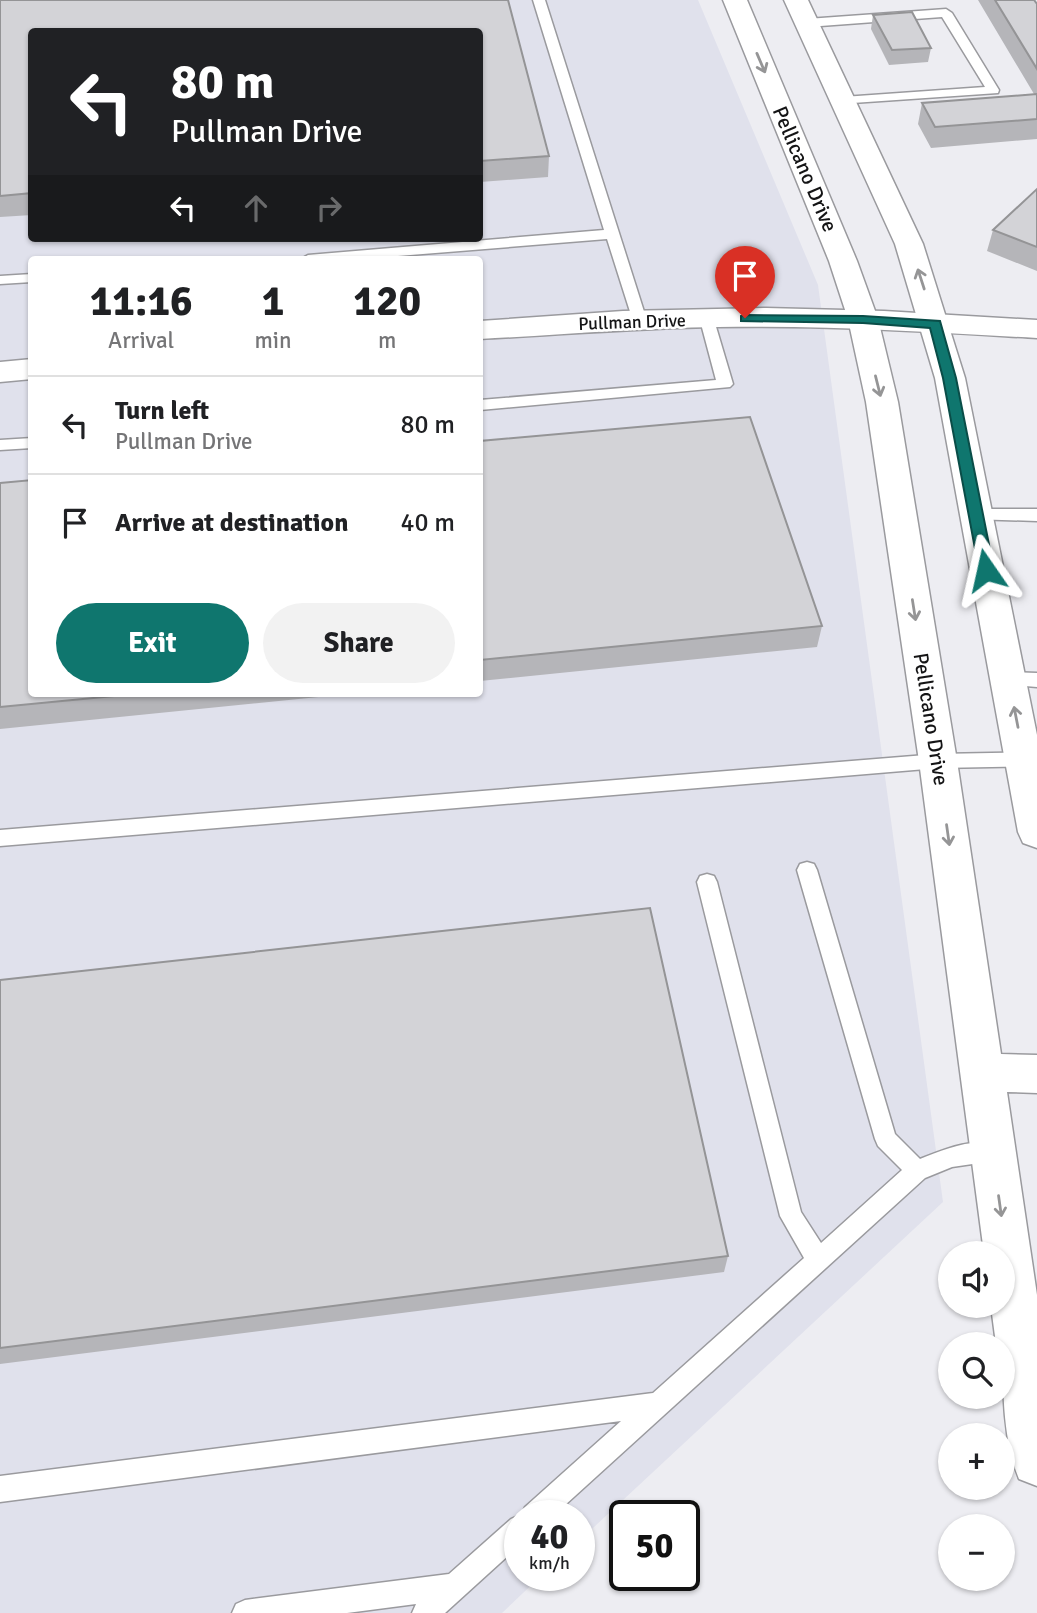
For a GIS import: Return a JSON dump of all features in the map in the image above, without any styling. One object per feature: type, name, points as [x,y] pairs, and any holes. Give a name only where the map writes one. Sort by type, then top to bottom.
[{"type":"main road","name":"Pellicano Drive","points":[[735,0],[843,261],[863,319],[882,402],[938,761],[1037,1461]]},
{"type":"main road","points":[[801,12],[909,244],[935,324],[950,378],[976,515],[1023,680],[1037,832]]},
{"type":"main road","name":"Pullman Drive","points":[[483,330],[640,321],[863,319],[1037,329]]},
{"type":"main road","points":[[0,372],[28,369]]},
{"type":"main road","points":[[980,1072],[1037,1074]]},
{"type":"lane","points":[[539,0],[640,321]]},
{"type":"lane","points":[[801,12],[946,13],[993,90],[843,102]]},
{"type":"lane","points":[[344,256],[612,234]]},
{"type":"lane","points":[[0,281],[28,278]]},
{"type":"lane","points":[[483,405],[725,384],[707,320]]},
{"type":"lane","points":[[0,445],[28,443]]},
{"type":"lane","points":[[976,515],[1037,515]]},
{"type":"lane","points":[[0,838],[938,761],[1030,759]]},
{"type":"lane","points":[[807,870],[886,1139],[917,1171]]},
{"type":"lane","points":[[706,882],[791,1216],[820,1261]]},
{"type":"lane","points":[[552,1500],[917,1171],[951,1157],[992,1153]]},
{"type":"lane","points":[[0,1489],[659,1404]]},
{"type":"lane","points":[[425,1613],[504,1542]]},
{"type":"lane","points":[[245,1613],[456,1586]]},
{"type":"shaded area","points":[[0,0],[698,0],[818,285],[943,1202],[623,1500],[609,1500],[609,1513],[595,1526],[595,1500],[504,1500],[504,1591],[525,1591],[502,1613],[0,1613]]},
{"type":"building","points":[[0,0],[508,0],[549,156],[483,161],[483,28],[28,28],[28,193],[0,196]]},
{"type":"building","points":[[995,0],[1034,0],[1037,4],[1037,69]]},
{"type":"building","points":[[912,12],[931,48],[892,50],[873,15]]},
{"type":"building","points":[[1037,94],[1037,119],[935,127],[922,103]]},
{"type":"building","points":[[1037,189],[1037,247],[993,230]]},
{"type":"building","points":[[750,417],[822,626],[483,660],[483,441]]},
{"type":"building","points":[[28,480],[28,697],[104,697],[0,707],[0,483]]},
{"type":"building","points":[[650,908],[728,1256],[0,1348],[0,980]]},
{"type":"route","points":[[745,318],[863,319],[935,324],[950,378],[986,570]]}]
